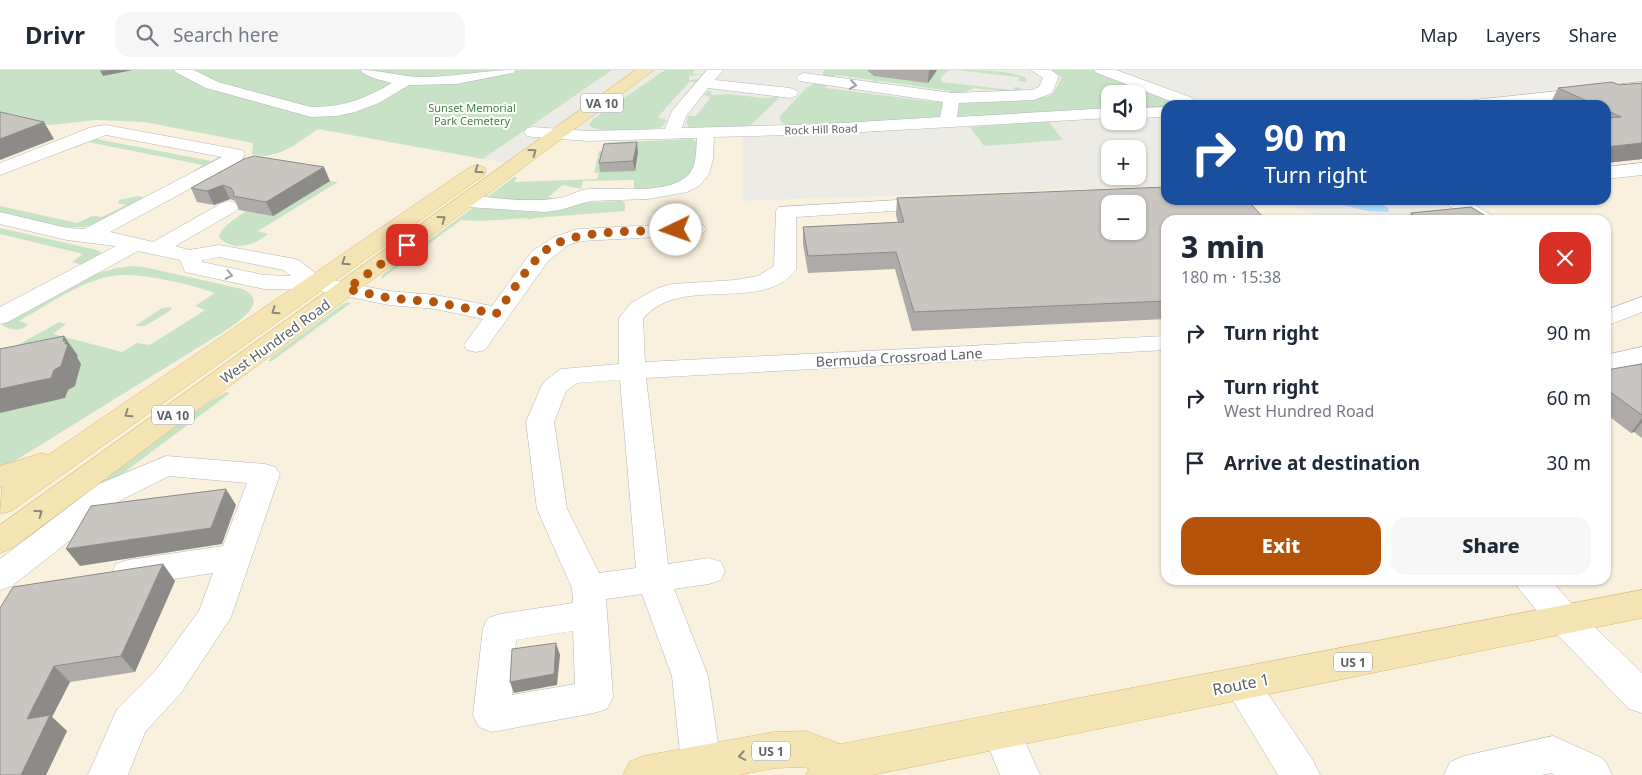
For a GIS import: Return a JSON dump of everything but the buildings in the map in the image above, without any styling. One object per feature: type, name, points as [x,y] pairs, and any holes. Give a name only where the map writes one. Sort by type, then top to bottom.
[{"type":"main road","name":"VA 10","points":[[570,106],[621,70]]},
{"type":"main road","name":"West Hundred Road","points":[[0,542],[646,70]]},
{"type":"main road","name":"West Hundred Road","points":[[0,503],[555,116]]},
{"type":"main road","points":[[0,477],[70,454]]},
{"type":"main road","name":"Route 1","points":[[643,775],[774,750],[806,749],[835,771],[1001,731],[1642,604]]},
{"type":"street","points":[[182,70],[212,85],[302,110],[322,113],[355,108],[407,80]]},
{"type":"street","points":[[368,70],[391,78],[450,81],[508,70]]},
{"type":"street","points":[[1102,70],[1184,100]]},
{"type":"street","points":[[758,131],[809,74],[952,98],[1034,94],[1046,90],[1051,76],[1036,72]]},
{"type":"street","points":[[672,133],[678,115],[704,83],[722,73],[742,84],[756,83],[772,76],[761,90]]},
{"type":"street","points":[[704,83],[790,93]]},
{"type":"street","points":[[1521,100],[1642,87]]},
{"type":"street","points":[[948,122],[952,98]]},
{"type":"street","points":[[1146,113],[1161,112]]},
{"type":"street","name":"Rock Hill Road","points":[[533,132],[588,136],[758,131],[1101,114]]},
{"type":"street","points":[[0,169],[90,133],[106,130],[236,154],[235,157],[196,180],[87,236]]},
{"type":"street","points":[[467,201],[554,204],[577,201],[586,195],[677,189],[694,182],[700,175],[704,163],[706,132]]},
{"type":"street","points":[[1611,172],[1642,169]]},
{"type":"street","points":[[701,763],[690,676],[653,578],[632,371],[631,318],[651,299],[680,289],[735,287],[765,282],[785,269],[786,211],[953,203]]},
{"type":"street","points":[[1461,205],[1478,215]]},
{"type":"street","points":[[0,317],[229,207]]},
{"type":"street","points":[[0,218],[67,234],[87,236],[189,256],[193,267],[264,282],[315,283],[389,298],[435,302],[496,314]]},
{"type":"street","points":[[476,345],[496,314],[540,256],[561,240],[578,235],[696,229]]},
{"type":"street","points":[[1611,296],[1639,306]]},
{"type":"street","points":[[1611,317],[1639,306]]},
{"type":"street","name":"Bermuda Crossroad Lane","points":[[653,578],[590,601],[552,509],[540,422],[554,387],[570,375],[1161,343]]},
{"type":"street","points":[[1611,361],[1642,355]]},
{"type":"street","points":[[0,577],[110,492],[166,466],[265,474],[214,617],[168,682],[130,721],[108,775]]},
{"type":"street","points":[[102,585],[232,566]]},
{"type":"street","points":[[0,569],[0,577]]},
{"type":"street","points":[[653,578],[709,572]]},
{"type":"street","points":[[1534,585],[1564,620],[1642,697]]},
{"type":"street","points":[[0,593],[38,587]]},
{"type":"street","points":[[1241,684],[1300,775]]},
{"type":"street","points":[[1001,731],[1020,775]]},
{"type":"street","points":[[1464,775],[1553,754],[1586,770],[1592,775]]},
{"type":"shaded area","points":[[1642,80],[1642,775],[0,775],[0,94],[318,129],[517,165],[557,135],[743,132],[743,201],[1161,186],[1161,205],[1286,205],[1318,215],[1161,215],[1161,585],[1611,585],[1611,215],[1435,215],[1450,213],[1436,205],[1611,205],[1611,100],[1463,100]]},
{"type":"green space","name":"Sunset Memorial Park Cemetery","points":[[0,70],[612,70],[483,159],[318,129],[303,140],[278,153],[261,156],[252,154],[253,143],[144,122],[96,120],[50,125],[0,120]]},
{"type":"green space","points":[[665,70],[694,70],[693,74],[704,74],[689,76],[689,80],[700,79],[699,82],[689,82],[658,117],[667,120],[662,127],[635,131],[612,131],[594,128],[589,125],[593,119]]},
{"type":"green space","points":[[824,70],[950,70],[941,77],[941,82],[1012,90],[1015,87],[1023,88],[1016,92],[974,88],[962,94],[947,93],[951,91],[879,81],[869,84],[874,80],[836,75],[833,78],[822,76]]},
{"type":"green space","points":[[956,70],[1009,73],[1025,77],[1027,82],[1018,81],[1019,77]]},
{"type":"green space","points":[[1049,70],[1095,70],[1134,85],[1101,85],[1101,111],[956,116],[956,104],[963,100],[1046,97],[1053,94],[1062,77]]},
{"type":"green space","points":[[816,83],[827,85],[825,88],[940,102],[938,98],[944,101],[941,116],[938,118],[793,126],[782,123],[779,118],[781,115],[807,87]]},
{"type":"green space","points":[[710,90],[712,95],[780,97],[751,125],[745,128],[690,128],[686,123],[688,116],[696,116],[711,97],[703,95]]},
{"type":"green space","points":[[1146,90],[1172,100],[1161,100],[1161,109],[1146,110]]},
{"type":"green space","points":[[1048,121],[1063,140],[984,146],[970,127]]},
{"type":"green space","points":[[104,135],[97,139],[211,161],[221,156],[227,157],[196,172],[193,171],[203,165],[88,142],[75,148],[68,147]]},
{"type":"green space","points":[[692,139],[699,143],[697,171],[675,187],[637,190],[634,188],[634,180],[583,181],[581,189],[563,185],[548,197],[566,201],[506,201],[487,197],[514,177],[517,178],[514,182],[597,179],[599,173],[594,173],[599,151],[612,151],[613,145],[603,145],[604,143]]},
{"type":"green space","points":[[330,181],[338,182],[258,231],[268,234],[256,242],[237,246],[224,242],[219,237],[222,231],[236,218],[268,198],[289,189]]},
{"type":"green space","points":[[138,196],[144,198],[103,221],[88,226],[56,226],[0,212],[0,206],[77,223],[92,216],[102,217],[126,205],[118,203],[119,200]]},
{"type":"green space","points":[[622,201],[625,203],[625,211],[527,220],[528,218],[480,221],[461,220],[381,278],[383,274],[475,206]]},
{"type":"green space","points":[[0,228],[101,252],[99,257],[82,265],[72,262],[83,254],[0,234]]},
{"type":"green space","points":[[132,266],[242,289],[250,294],[253,304],[246,315],[228,329],[0,470],[0,355],[59,322],[66,324],[53,334],[122,352],[137,343],[150,345],[205,310],[195,306],[215,293],[178,282],[149,277],[135,275],[112,276],[88,283],[52,301],[19,321],[28,324],[22,329],[11,329],[1,324],[91,275]]},
{"type":"green space","points":[[348,302],[351,303],[272,361],[268,361],[272,356]]},
{"type":"green space","points":[[162,308],[172,308],[171,310],[145,326],[135,326]]},
{"type":"green space","points":[[226,392],[230,393],[33,541],[27,540],[30,534],[212,400]]},
{"type":"water","points":[[1343,205],[1384,205],[1389,209],[1388,212],[1367,211]]},
{"type":"route","points":[[407,245],[347,289],[389,298],[435,302],[496,314],[540,256],[561,240],[578,235],[676,230]]}]
